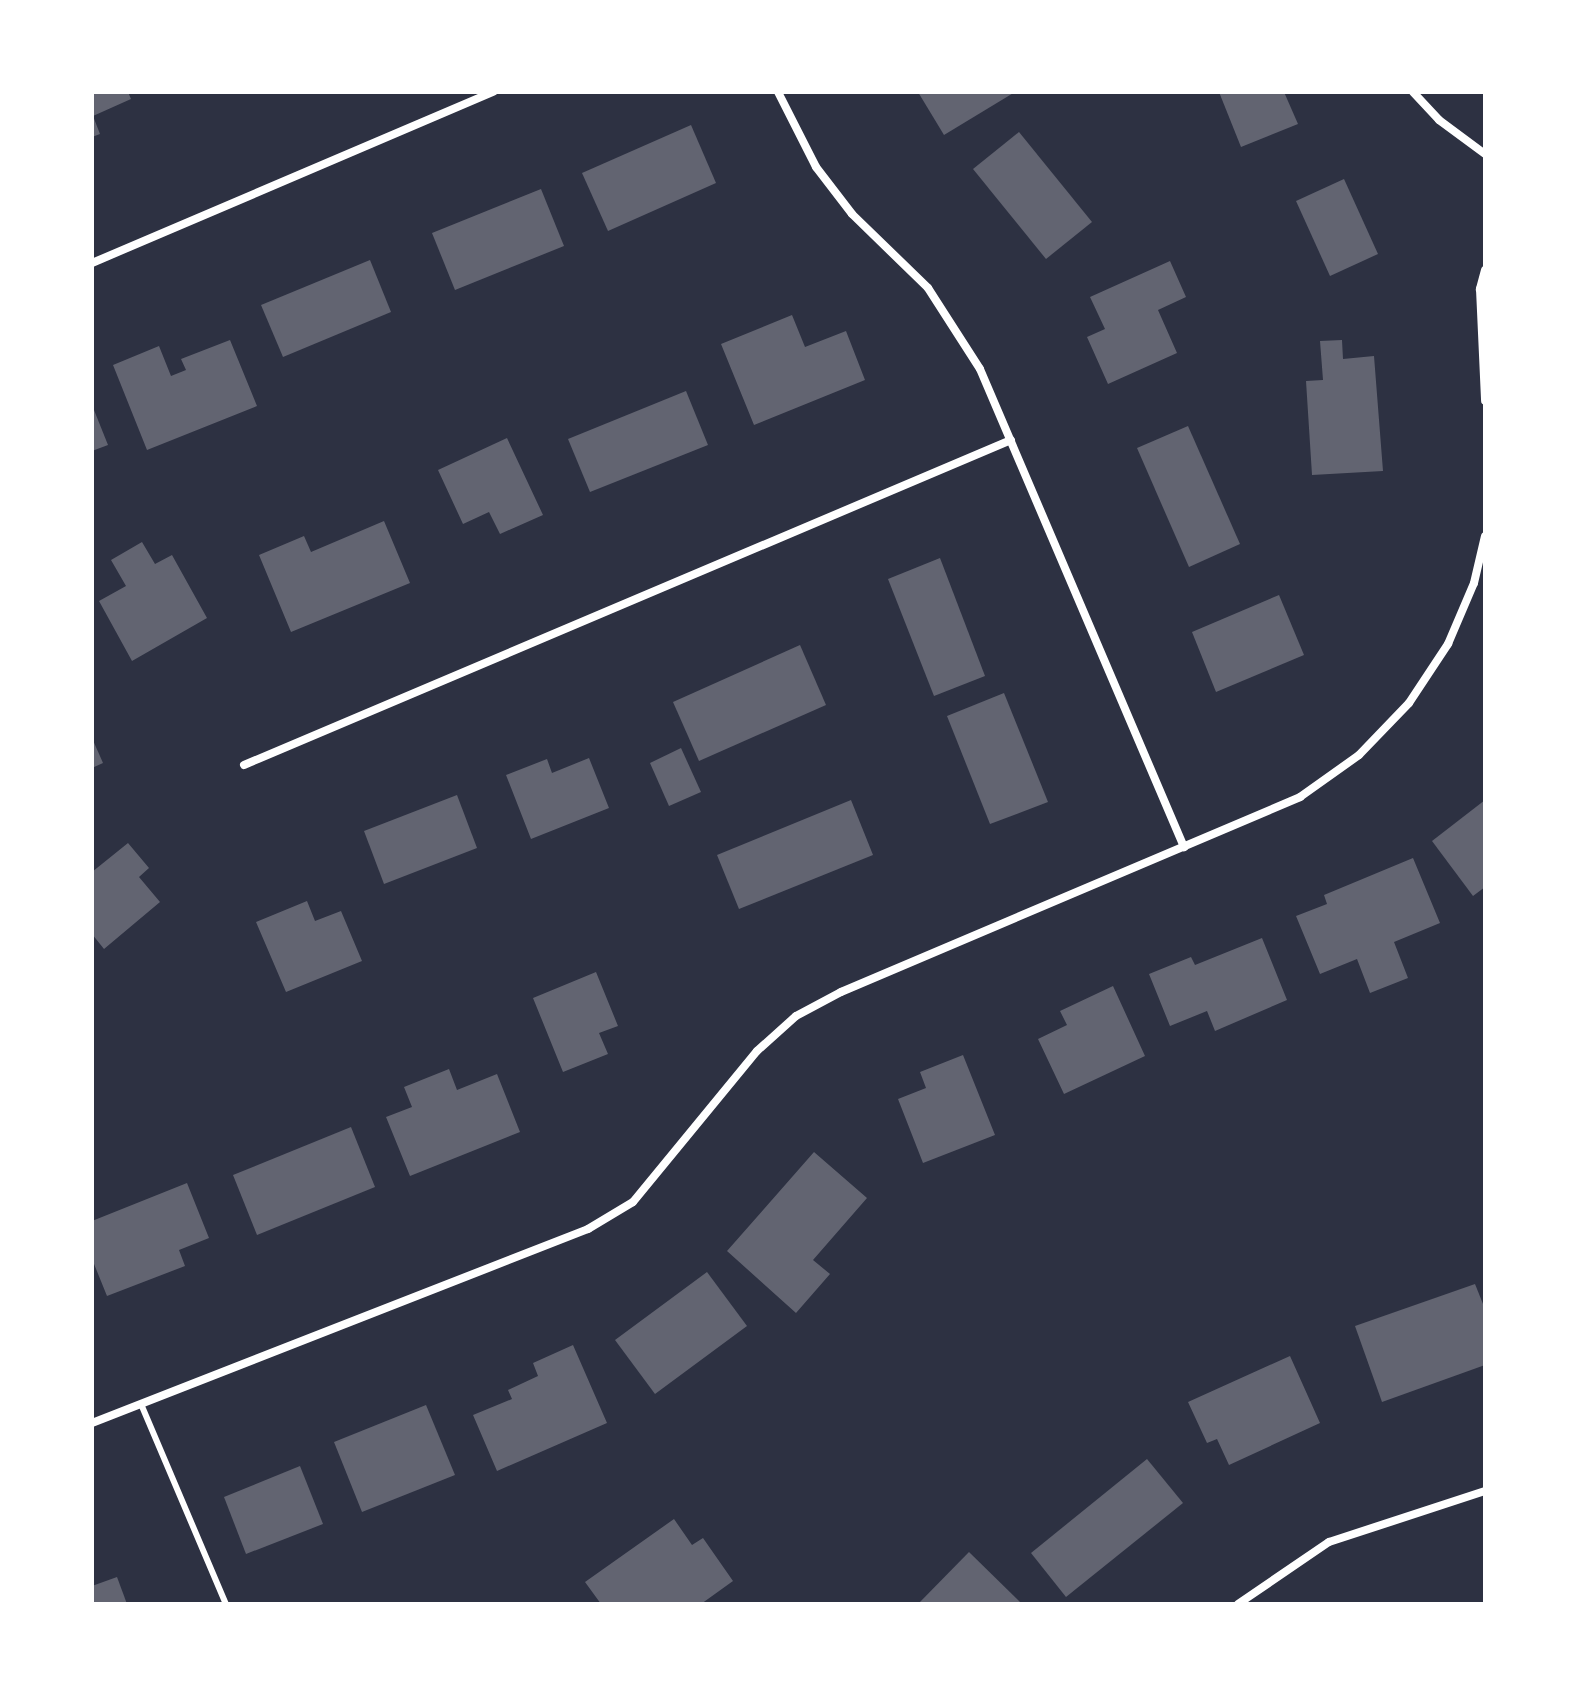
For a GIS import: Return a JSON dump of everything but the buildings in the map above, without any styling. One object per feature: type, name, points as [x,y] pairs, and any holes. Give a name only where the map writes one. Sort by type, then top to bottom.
[{"type":"street","points":[[92,263],[493,92]]},
{"type":"street","points":[[778,92],[816,167],[852,214],[928,288],[957,327],[1011,440],[1184,847]]},
{"type":"street","points":[[1413,92],[1439,120],[1485,154]]},
{"type":"street","points":[[1485,270],[1480,305],[1485,401]]},
{"type":"street","points":[[244,765],[1011,440]]},
{"type":"street","points":[[92,1423],[588,1229],[633,1202],[757,1051],[796,1016],[841,992],[1300,797],[1359,755],[1409,703],[1448,644],[1474,583],[1485,536]]},
{"type":"street","points":[[1474,583],[1485,587]]},
{"type":"street","points":[[1238,1604],[1329,1542],[1485,1491]]},
{"type":"lane","points":[[141,1404],[226,1604]]}]
